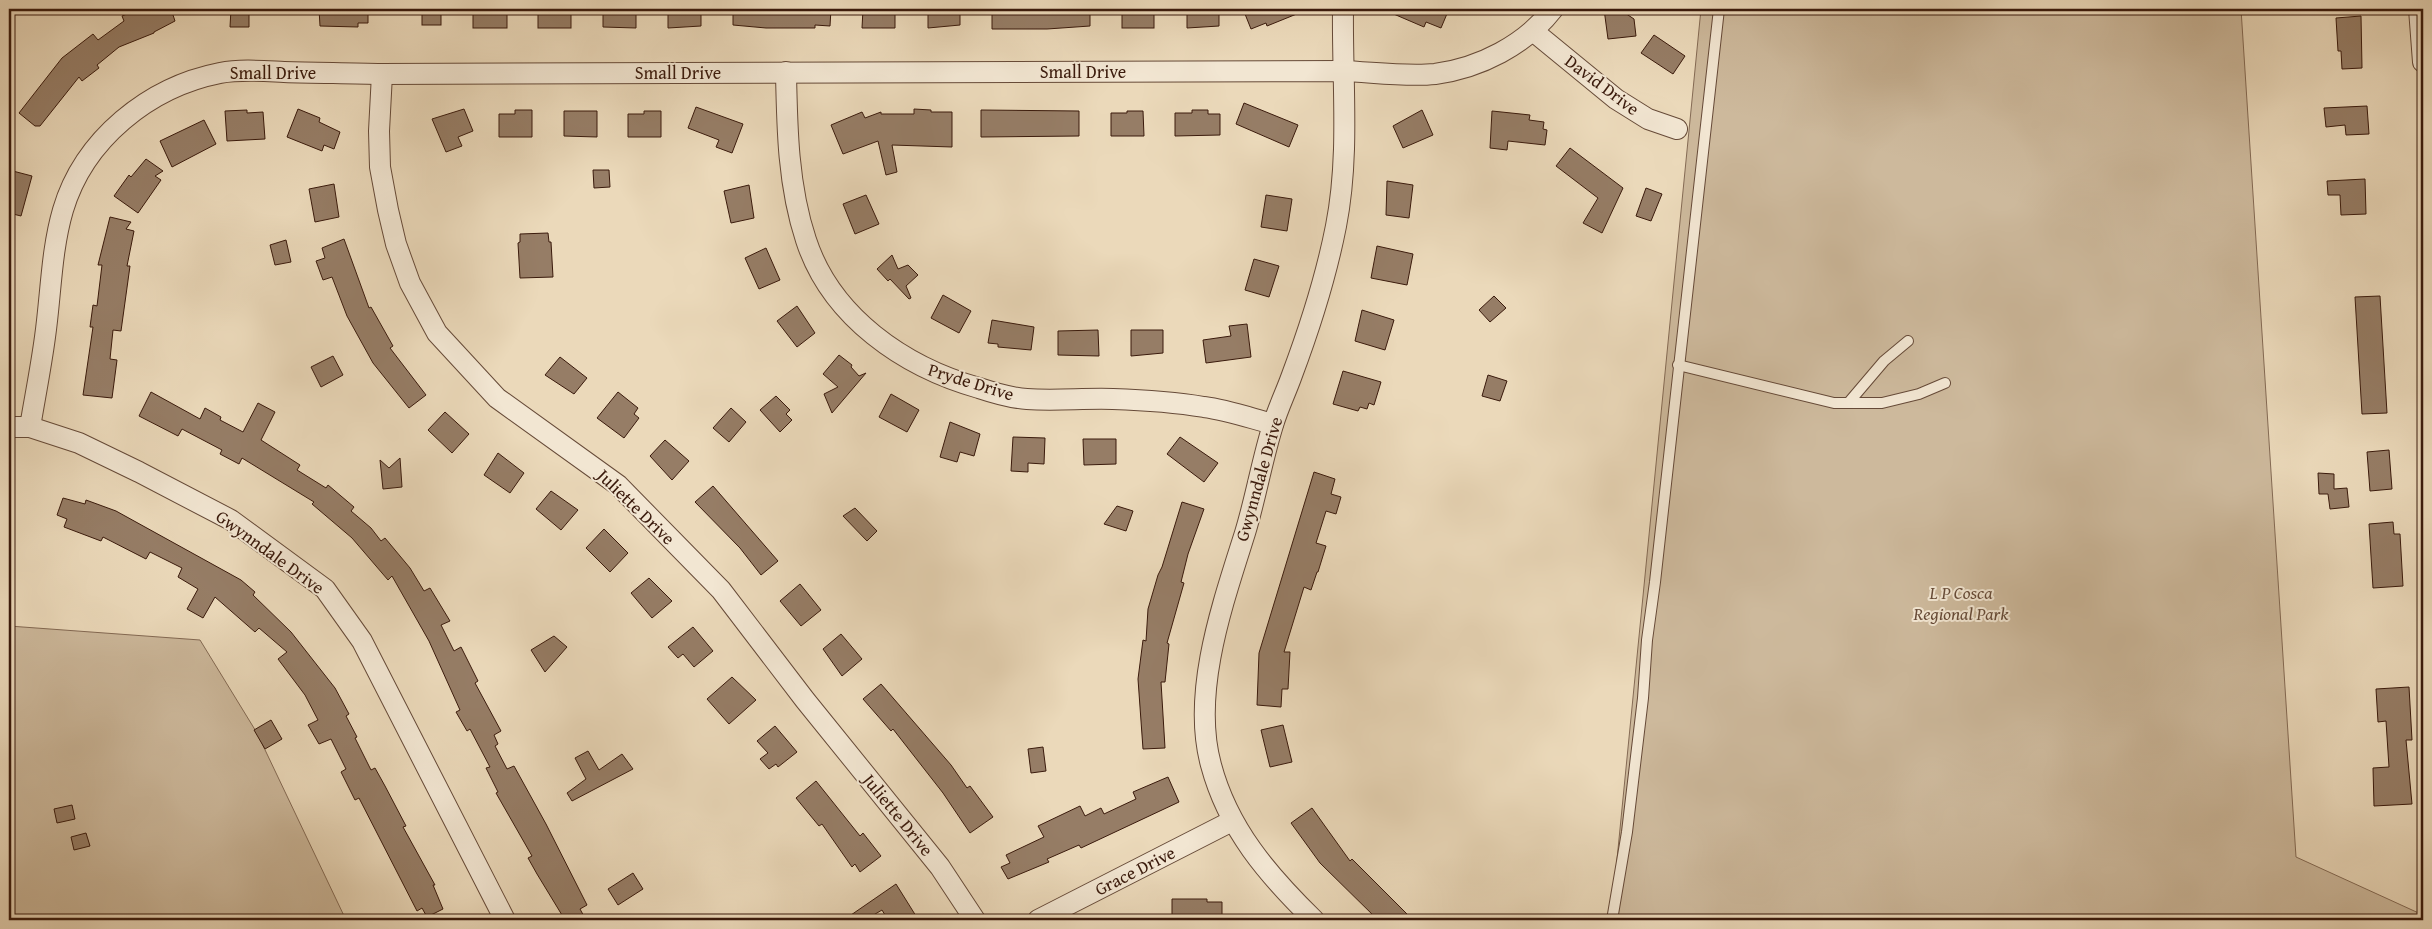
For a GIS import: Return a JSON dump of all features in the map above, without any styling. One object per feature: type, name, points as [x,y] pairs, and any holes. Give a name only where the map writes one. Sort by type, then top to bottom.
[{"type":"street","name":"Gwynndale Drive","points":[[1314,920],[1260,863],[1232,821],[1211,766],[1207,745],[1207,684],[1226,594],[1251,512],[1273,424],[1311,322],[1336,226],[1345,143],[1342,9]]},
{"type":"street","name":"Small Drive","points":[[30,426],[45,337],[57,236],[73,184],[83,166],[114,129],[141,105],[189,81],[221,73],[253,71],[382,74],[1342,71],[1434,74],[1462,68],[1504,51],[1533,31],[1553,9]]},
{"type":"street","points":[[2419,9],[2423,62]]},
{"type":"street","name":"David Drive","points":[[1533,31],[1616,99],[1648,119],[1677,129]]},
{"type":"street","name":"Pryde Drive","points":[[786,72],[787,145],[806,240],[825,282],[839,301],[857,320],[900,356],[928,371],[955,382],[1026,399],[1113,399],[1169,403],[1206,407],[1273,424]]},
{"type":"street","name":"Juliette Drive","points":[[382,74],[380,158],[388,210],[396,244],[410,283],[422,310],[437,333],[497,398],[618,486],[721,590],[805,700],[940,867],[975,920]]},
{"type":"street","name":"Gwynndale Drive","points":[[9,427],[30,426],[79,443],[231,520],[325,589],[362,641],[505,920]]},
{"type":"street","name":"Grace Drive","points":[[1038,920],[1232,821]]},
{"type":"lane","points":[[1612,920],[1627,832],[1641,718],[1647,640],[1718,9]]},
{"type":"lane","points":[[1850,401],[1884,361],[1908,341]]},
{"type":"lane","points":[[1678,365],[1824,401],[1882,403],[1919,394],[1945,383]]},
{"type":"green space","name":"L P Cosca Regional Park","points":[[1701,9],[2241,9],[2296,857],[2423,915],[2423,920],[1611,920]]},
{"type":"green space","points":[[9,626],[200,640],[257,733],[346,920],[9,920]]},
{"type":"building","points":[[139,9],[171,9],[175,21],[154,33],[119,47],[97,65],[99,68],[82,81],[79,77],[40,126],[35,126],[19,113],[62,58],[93,34],[98,40],[124,21],[122,16]]},
{"type":"building","points":[[231,9],[249,9],[249,27],[230,27]]},
{"type":"building","points":[[319,9],[368,9],[368,23],[358,23],[358,27],[320,26]]},
{"type":"building","points":[[422,9],[441,9],[441,25],[422,25]]},
{"type":"building","points":[[473,9],[507,9],[507,28],[473,28]]},
{"type":"building","points":[[538,9],[571,9],[571,28],[538,28]]},
{"type":"building","points":[[603,9],[636,9],[636,28],[603,27]]},
{"type":"building","points":[[668,9],[701,9],[701,26],[668,28]]},
{"type":"building","points":[[733,9],[831,9],[830,26],[815,25],[815,28],[766,28],[733,25]]},
{"type":"building","points":[[863,9],[895,9],[895,28],[862,28]]},
{"type":"building","points":[[928,9],[960,9],[960,25],[928,28]]},
{"type":"building","points":[[992,9],[1090,9],[1090,26],[1047,29],[992,29]]},
{"type":"building","points":[[1122,9],[1154,9],[1154,28],[1122,28]]},
{"type":"building","points":[[1187,9],[1219,9],[1219,26],[1187,28]]},
{"type":"building","points":[[1243,9],[1309,9],[1267,26],[1266,23],[1251,29]]},
{"type":"building","points":[[1382,9],[1449,9],[1441,28],[1426,22],[1424,27]]},
{"type":"building","points":[[1604,9],[1619,9],[1634,19],[1636,36],[1608,39]]},
{"type":"building","points":[[2361,16],[2362,68],[2342,69],[2341,51],[2338,51],[2336,18]]},
{"type":"building","points":[[1654,35],[1685,56],[1673,74],[1641,53]]},
{"type":"building","points":[[1244,103],[1298,125],[1289,147],[1236,124]]},
{"type":"building","points":[[2367,106],[2369,134],[2346,135],[2345,125],[2326,127],[2324,108]]},
{"type":"building","points":[[696,107],[743,124],[732,153],[716,147],[719,140],[688,128]]},
{"type":"building","points":[[298,109],[320,118],[319,122],[340,132],[334,149],[324,145],[322,151],[287,137]]},
{"type":"building","points":[[464,109],[473,131],[458,137],[462,146],[446,152],[432,119]]},
{"type":"building","points":[[914,109],[931,110],[931,112],[952,112],[952,147],[892,145],[897,172],[886,175],[878,141],[843,154],[831,125],[862,112],[865,118],[881,112],[881,114],[914,114]]},
{"type":"building","points":[[247,110],[247,113],[263,112],[265,139],[227,141],[225,111]]},
{"type":"building","points":[[515,110],[532,110],[532,137],[499,137],[499,114],[515,114]]},
{"type":"building","points":[[981,110],[1079,111],[1079,136],[981,137]]},
{"type":"building","points":[[1192,110],[1208,110],[1208,114],[1220,114],[1220,135],[1175,136],[1175,113],[1192,113]]},
{"type":"building","points":[[1422,110],[1433,135],[1403,148],[1393,126]]},
{"type":"building","points":[[564,111],[597,111],[597,137],[564,136]]},
{"type":"building","points":[[644,111],[661,111],[661,137],[628,137],[628,114],[644,114]]},
{"type":"building","points":[[1127,111],[1143,111],[1144,136],[1111,136],[1111,113],[1127,113]]},
{"type":"building","points":[[1492,111],[1530,115],[1529,120],[1544,122],[1543,129],[1547,130],[1545,145],[1508,141],[1507,150],[1490,148]]},
{"type":"building","points":[[204,120],[216,144],[172,167],[160,141]]},
{"type":"building","points":[[1570,148],[1623,188],[1602,233],[1583,223],[1598,198],[1556,166]]},
{"type":"building","points":[[146,159],[163,171],[155,176],[161,180],[138,213],[114,196],[129,175],[131,177]]},
{"type":"building","points":[[9,170],[32,176],[21,216],[9,213]]},
{"type":"building","points":[[593,170],[609,170],[610,187],[594,188]]},
{"type":"building","points":[[2365,179],[2366,214],[2341,215],[2340,195],[2328,195],[2327,181]]},
{"type":"building","points":[[1387,181],[1413,185],[1409,218],[1386,215]]},
{"type":"building","points":[[334,184],[339,217],[315,222],[309,189]]},
{"type":"building","points":[[749,185],[754,218],[731,223],[724,191]]},
{"type":"building","points":[[1646,188],[1662,194],[1651,221],[1636,216]]},
{"type":"building","points":[[866,195],[879,224],[855,234],[843,204]]},
{"type":"building","points":[[1266,195],[1292,199],[1287,231],[1261,227]]},
{"type":"building","points":[[110,217],[131,222],[126,229],[134,231],[127,266],[130,266],[121,331],[113,330],[110,359],[117,360],[112,398],[83,395],[93,327],[90,327],[93,305],[97,306],[102,265],[98,265]]},
{"type":"building","points":[[548,233],[549,242],[551,242],[553,277],[520,278],[518,243],[520,242],[520,234]]},
{"type":"building","points":[[344,239],[369,308],[371,307],[393,346],[390,348],[426,395],[409,408],[373,363],[347,316],[332,277],[323,280],[316,261],[325,258],[322,248]]},
{"type":"building","points":[[286,240],[291,262],[275,265],[270,245]]},
{"type":"building","points":[[1377,246],[1413,254],[1407,285],[1371,278]]},
{"type":"building","points":[[766,248],[780,280],[759,289],[745,258]]},
{"type":"building","points":[[892,255],[898,269],[908,265],[918,275],[906,286],[911,298],[909,299],[890,279],[888,281],[877,269]]},
{"type":"building","points":[[1254,259],[1279,266],[1269,297],[1245,290]]},
{"type":"building","points":[[943,295],[971,311],[959,333],[931,318]]},
{"type":"building","points":[[1494,296],[1506,308],[1490,322],[1479,310]]},
{"type":"building","points":[[2380,296],[2387,413],[2362,414],[2355,297]]},
{"type":"building","points":[[797,306],[815,333],[797,347],[777,321]]},
{"type":"building","points":[[1362,310],[1394,320],[1385,350],[1355,341]]},
{"type":"building","points":[[992,320],[1034,327],[1031,350],[998,347],[998,344],[988,343]]},
{"type":"building","points":[[1247,324],[1251,357],[1206,363],[1203,340],[1231,336],[1229,326]]},
{"type":"building","points":[[1098,330],[1099,356],[1058,355],[1058,331]]},
{"type":"building","points":[[1131,330],[1163,330],[1163,353],[1131,356]]},
{"type":"building","points":[[839,355],[852,365],[851,367],[859,376],[866,373],[832,413],[824,394],[838,387],[823,374]]},
{"type":"building","points":[[333,356],[343,375],[321,387],[311,367]]},
{"type":"building","points":[[560,357],[587,378],[574,394],[545,375]]},
{"type":"building","points":[[1343,371],[1381,382],[1374,405],[1369,403],[1367,409],[1360,407],[1358,411],[1333,404]]},
{"type":"building","points":[[1488,375],[1507,381],[1500,401],[1482,396]]},
{"type":"building","points":[[151,392],[200,419],[205,408],[221,417],[220,420],[243,432],[258,403],[275,412],[261,440],[300,465],[297,470],[326,488],[328,485],[354,507],[351,511],[371,528],[381,541],[385,538],[410,568],[424,591],[430,588],[450,621],[441,625],[454,651],[461,647],[478,681],[475,683],[501,731],[494,735],[498,744],[495,746],[507,769],[514,766],[546,824],[587,905],[580,909],[586,920],[565,920],[537,874],[528,858],[532,856],[496,793],[498,792],[486,768],[490,767],[470,729],[467,731],[456,712],[460,710],[429,641],[392,576],[388,580],[352,538],[312,504],[314,502],[242,458],[239,464],[220,454],[222,450],[182,429],[178,436],[139,416]]},
{"type":"building","points":[[618,392],[638,408],[634,414],[639,418],[624,438],[597,418]]},
{"type":"building","points":[[891,394],[919,410],[907,432],[879,417]]},
{"type":"building","points":[[776,396],[790,410],[786,414],[792,420],[780,432],[760,410]]},
{"type":"building","points":[[731,408],[746,422],[729,442],[713,428]]},
{"type":"building","points":[[445,412],[469,434],[452,453],[428,430]]},
{"type":"building","points":[[950,422],[980,434],[974,456],[960,452],[957,462],[940,457]]},
{"type":"building","points":[[1013,437],[1045,438],[1044,464],[1028,463],[1028,472],[1011,471]]},
{"type":"building","points":[[1180,437],[1218,463],[1204,482],[1167,454]]},
{"type":"building","points":[[1083,439],[1116,439],[1116,464],[1084,465]]},
{"type":"building","points":[[665,440],[689,461],[672,480],[650,456]]},
{"type":"building","points":[[2389,450],[2392,489],[2370,491],[2367,452]]},
{"type":"building","points":[[498,453],[524,473],[510,493],[484,475]]},
{"type":"building","points":[[400,458],[402,487],[383,489],[380,460],[389,468]]},
{"type":"building","points":[[1314,472],[1335,479],[1331,494],[1341,497],[1336,514],[1326,511],[1316,543],[1326,546],[1311,590],[1304,587],[1284,652],[1290,652],[1288,689],[1282,689],[1281,707],[1257,705],[1259,653]]},
{"type":"building","points":[[2318,473],[2334,474],[2334,489],[2347,488],[2349,507],[2330,509],[2328,494],[2319,494]]},
{"type":"building","points":[[713,486],[778,561],[761,575],[740,548],[695,502]]},
{"type":"building","points":[[551,491],[578,510],[561,530],[536,509]]},
{"type":"building","points":[[63,498],[85,504],[86,500],[116,511],[241,580],[255,592],[253,595],[291,632],[335,688],[349,714],[346,716],[357,737],[355,738],[371,770],[375,768],[406,826],[403,827],[435,885],[433,885],[443,909],[427,917],[422,908],[417,911],[359,798],[355,800],[341,772],[346,769],[331,739],[319,744],[308,725],[318,720],[305,695],[278,659],[287,652],[259,628],[255,632],[215,597],[203,618],[187,609],[198,589],[178,577],[182,568],[150,552],[146,559],[103,537],[101,541],[64,527],[67,519],[57,515]]},
{"type":"building","points":[[1182,502],[1204,509],[1188,554],[1181,582],[1184,583],[1167,643],[1169,644],[1165,682],[1161,682],[1165,748],[1143,749],[1138,679],[1143,640],[1146,641],[1148,609]]},
{"type":"building","points":[[1117,506],[1133,511],[1126,531],[1104,524]]},
{"type":"building","points":[[855,508],[877,531],[867,541],[843,516]]},
{"type":"building","points":[[2393,522],[2394,534],[2400,534],[2403,586],[2373,588],[2369,524]]},
{"type":"building","points":[[604,529],[628,553],[610,572],[586,548]]},
{"type":"building","points":[[649,578],[672,601],[652,618],[631,593]]},
{"type":"building","points":[[800,584],[821,610],[801,626],[780,601]]},
{"type":"building","points":[[693,627],[713,651],[694,667],[683,654],[678,658],[668,647]]},
{"type":"building","points":[[841,634],[862,659],[842,676],[823,649]]},
{"type":"building","points":[[554,636],[567,647],[545,672],[531,650]]},
{"type":"building","points":[[732,677],[756,700],[729,724],[707,699]]},
{"type":"building","points":[[881,684],[951,765],[967,788],[970,786],[993,817],[970,833],[943,793],[893,729],[891,731],[863,699]]},
{"type":"building","points":[[2409,687],[2412,740],[2406,740],[2412,804],[2374,806],[2373,768],[2389,767],[2386,721],[2378,722],[2376,689]]},
{"type":"building","points":[[271,720],[282,739],[265,749],[254,730]]},
{"type":"building","points":[[1283,725],[1292,762],[1270,767],[1261,730]]},
{"type":"building","points":[[775,726],[797,752],[778,767],[776,764],[769,769],[760,759],[768,753],[757,741]]},
{"type":"building","points":[[1043,747],[1046,771],[1031,773],[1028,749]]},
{"type":"building","points":[[588,751],[599,770],[622,754],[633,769],[572,801],[567,793],[586,779],[575,758]]},
{"type":"building","points":[[1168,777],[1179,802],[1081,848],[1079,845],[1047,859],[1049,862],[1008,879],[1001,867],[1010,863],[1006,855],[1044,837],[1038,826],[1080,806],[1085,816],[1101,808],[1104,814],[1136,799],[1133,792]]},
{"type":"building","points":[[816,781],[860,836],[863,833],[881,856],[860,872],[855,864],[852,867],[822,824],[819,826],[796,798]]},
{"type":"building","points":[[72,805],[75,819],[57,823],[54,809]]},
{"type":"building","points":[[1312,808],[1350,861],[1352,859],[1413,920],[1378,920],[1320,863],[1291,823]]},
{"type":"building","points":[[86,833],[90,846],[74,850],[71,837]]},
{"type":"building","points":[[633,873],[643,889],[618,905],[608,889]]},
{"type":"building","points":[[896,884],[916,916],[908,920],[888,920],[882,910],[865,920],[854,920],[851,915]]},
{"type":"building","points":[[1172,899],[1207,899],[1207,902],[1222,902],[1222,920],[1172,920]]}]
